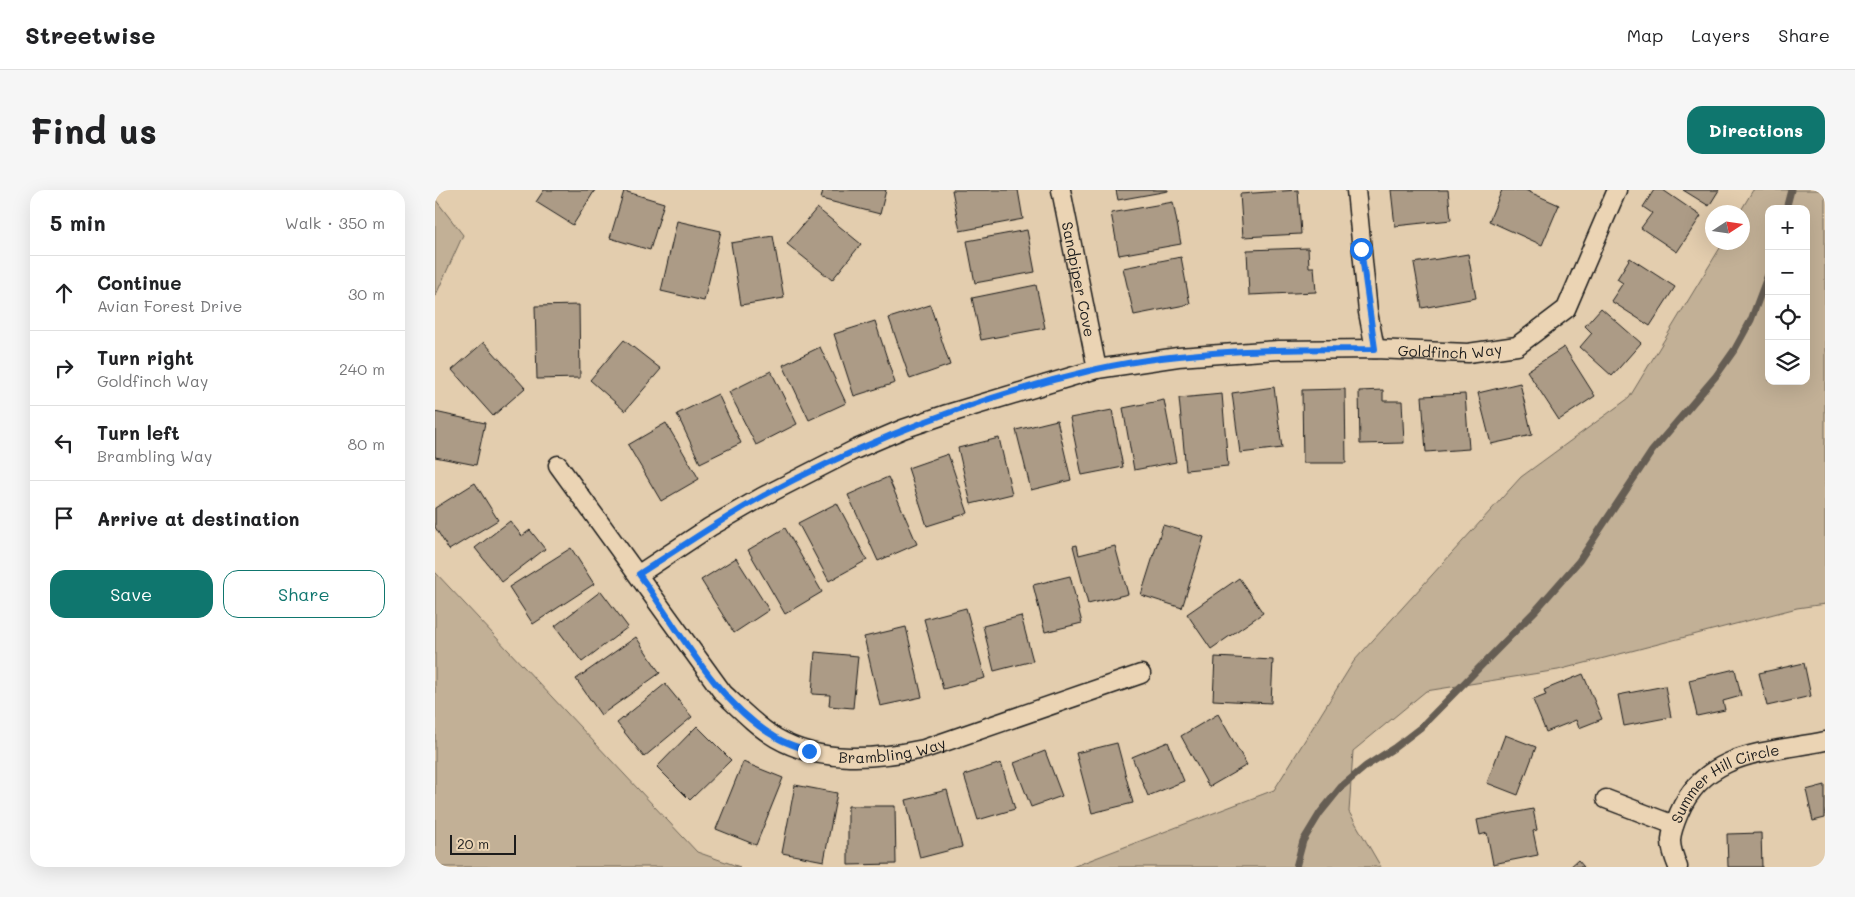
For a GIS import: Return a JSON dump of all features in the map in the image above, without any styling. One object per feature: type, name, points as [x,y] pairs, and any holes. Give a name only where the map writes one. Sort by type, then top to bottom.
[{"type":"street","name":"Sandpiper Cove","points":[[1061,190],[1097,369]]},
{"type":"street","points":[[1356,190],[1368,312],[1375,349]]},
{"type":"street","name":"Goldfinch Way","points":[[639,574],[710,527],[762,497],[854,450],[903,429],[947,414],[1097,369],[1145,361],[1279,350],[1375,349],[1469,353],[1517,346],[1565,309],[1617,190]]},
{"type":"street","name":"Brambling Way","points":[[558,465],[639,574],[723,693],[748,717],[777,738],[809,751],[852,758],[890,756],[924,749],[1141,674]]},
{"type":"street","name":"Summer Hill Circle","points":[[1678,867],[1671,850],[1670,834],[1689,793],[1699,782],[1718,766],[1745,755],[1781,750],[1825,740]]},
{"type":"street","points":[[1606,799],[1674,824]]},
{"type":"shaded area","points":[[1753,190],[1825,190],[1825,604],[1797,608],[1558,670],[1426,691],[1353,751],[1349,812],[1381,867],[1072,867],[1274,790],[1354,661],[1521,477],[1629,398],[1719,250],[1750,250],[1750,205],[1744,205]]},
{"type":"shaded area","points":[[435,199],[463,235],[435,297]]},
{"type":"shaded area","points":[[435,572],[697,852],[740,867],[435,867]]},
{"type":"building","points":[[544,190],[595,190],[573,225],[536,202]]},
{"type":"building","points":[[823,190],[886,190],[880,214],[821,199]]},
{"type":"building","points":[[952,190],[1018,190],[1023,219],[960,231]]},
{"type":"building","points":[[1116,190],[1168,190],[1168,191],[1118,200]]},
{"type":"building","points":[[1298,190],[1301,234],[1243,237],[1240,194]]},
{"type":"building","points":[[1391,190],[1448,190],[1451,220],[1395,226]]},
{"type":"building","points":[[1502,190],[1525,190],[1559,205],[1542,245],[1489,221]]},
{"type":"building","points":[[1654,190],[1663,190],[1701,216],[1677,252],[1641,228],[1652,213],[1643,207]]},
{"type":"building","points":[[1683,190],[1719,190],[1710,205]]},
{"type":"building","points":[[624,191],[664,203],[650,250],[610,238]]},
{"type":"building","points":[[1173,202],[1181,244],[1119,255],[1111,213]]},
{"type":"building","points":[[817,208],[861,244],[832,280],[787,244]]},
{"type":"building","points":[[677,221],[721,231],[704,301],[661,291]]},
{"type":"building","points":[[1027,230],[1035,272],[975,283],[967,241]]},
{"type":"building","points":[[773,236],[784,298],[741,305],[731,243]]},
{"type":"building","points":[[1308,248],[1309,267],[1314,267],[1316,292],[1249,295],[1247,250]]},
{"type":"building","points":[[1468,254],[1476,298],[1422,308],[1414,263]]},
{"type":"building","points":[[1181,257],[1190,304],[1134,315],[1123,268]]},
{"type":"building","points":[[1630,258],[1675,287],[1650,326],[1611,301],[1623,283],[1617,279]]},
{"type":"building","points":[[1036,285],[1045,328],[981,340],[972,298]]},
{"type":"building","points":[[579,305],[580,378],[537,379],[535,306]]},
{"type":"building","points":[[930,305],[950,365],[910,379],[889,318]]},
{"type":"building","points":[[1601,308],[1641,343],[1612,376],[1580,347],[1592,333],[1585,326]]},
{"type":"building","points":[[875,321],[895,383],[854,396],[834,334]]},
{"type":"building","points":[[624,340],[661,369],[625,411],[590,380]]},
{"type":"building","points":[[484,342],[525,388],[493,416],[452,370]]},
{"type":"building","points":[[820,347],[846,403],[809,420],[783,365]]},
{"type":"building","points":[[1564,347],[1595,396],[1559,420],[1527,371]]},
{"type":"building","points":[[771,371],[797,424],[756,445],[729,392]]},
{"type":"building","points":[[1520,383],[1532,435],[1491,444],[1478,393]]},
{"type":"building","points":[[1274,387],[1282,448],[1240,453],[1232,393]]},
{"type":"building","points":[[1345,389],[1346,463],[1303,463],[1302,390]]},
{"type":"building","points":[[1383,390],[1383,401],[1402,401],[1404,443],[1360,444],[1359,391]]},
{"type":"building","points":[[718,394],[741,443],[700,463],[677,414]]},
{"type":"building","points":[[1222,394],[1228,466],[1186,470],[1179,398]]},
{"type":"building","points":[[1465,394],[1469,449],[1426,452],[1422,396]]},
{"type":"building","points":[[1164,400],[1176,462],[1134,470],[1123,408]]},
{"type":"building","points":[[1112,410],[1123,467],[1082,475],[1070,418]]},
{"type":"building","points":[[435,412],[485,423],[476,465],[435,457]]},
{"type":"building","points":[[1057,420],[1071,480],[1031,490],[1016,430]]},
{"type":"building","points":[[666,423],[699,479],[661,501],[628,445]]},
{"type":"building","points":[[999,438],[1012,494],[971,504],[958,448]]},
{"type":"building","points":[[948,454],[968,513],[927,526],[908,468]]},
{"type":"building","points":[[888,477],[917,544],[878,561],[848,495]]},
{"type":"building","points":[[475,483],[498,520],[449,550],[435,527],[435,508]]},
{"type":"building","points":[[837,503],[867,560],[829,581],[798,523]]},
{"type":"building","points":[[510,521],[522,536],[530,530],[545,549],[502,582],[475,548]]},
{"type":"building","points":[[1163,525],[1204,537],[1182,608],[1141,595]]},
{"type":"building","points":[[785,528],[822,592],[785,614],[748,550]]},
{"type":"building","points":[[1077,545],[1079,555],[1115,546],[1128,594],[1088,604],[1073,546]]},
{"type":"building","points":[[571,548],[594,584],[533,624],[509,587]]},
{"type":"building","points":[[736,558],[769,610],[734,633],[701,580]]},
{"type":"building","points":[[1070,576],[1082,623],[1045,632],[1033,585]]},
{"type":"building","points":[[1239,578],[1263,613],[1211,649],[1187,614]]},
{"type":"building","points":[[601,591],[628,627],[582,662],[555,626]]},
{"type":"building","points":[[966,608],[985,678],[943,689],[924,619]]},
{"type":"building","points":[[1021,616],[1033,661],[994,671],[983,626]]},
{"type":"building","points":[[906,627],[922,697],[880,706],[864,637]]},
{"type":"building","points":[[636,637],[660,673],[601,715],[576,679]]},
{"type":"building","points":[[815,652],[858,656],[853,708],[829,706],[830,695],[812,694]]},
{"type":"building","points":[[1215,657],[1273,660],[1271,703],[1213,700]]},
{"type":"building","points":[[1804,663],[1811,696],[1767,706],[1759,673]]},
{"type":"building","points":[[1735,669],[1741,696],[1723,701],[1725,710],[1697,716],[1689,680]]},
{"type":"building","points":[[1583,674],[1602,719],[1579,728],[1576,720],[1546,732],[1533,700],[1546,695],[1544,690]]},
{"type":"building","points":[[665,684],[692,717],[644,757],[617,723]]},
{"type":"building","points":[[1665,686],[1671,717],[1624,726],[1618,695]]},
{"type":"building","points":[[1218,714],[1247,765],[1209,787],[1181,736]]},
{"type":"building","points":[[697,726],[731,760],[690,800],[657,767]]},
{"type":"building","points":[[1505,735],[1536,747],[1518,795],[1487,783]]},
{"type":"building","points":[[1168,742],[1184,781],[1148,796],[1132,757]]},
{"type":"building","points":[[1117,743],[1133,803],[1092,813],[1076,753]]},
{"type":"building","points":[[1045,751],[1062,796],[1031,807],[1014,763]]},
{"type":"building","points":[[743,762],[783,778],[756,845],[716,829]]},
{"type":"building","points":[[1001,763],[1015,809],[978,820],[964,775]]},
{"type":"building","points":[[795,785],[837,793],[824,861],[782,853]]},
{"type":"building","points":[[1825,785],[1825,818],[1813,821],[1806,790]]},
{"type":"building","points":[[947,790],[962,847],[920,858],[906,800]]},
{"type":"building","points":[[848,806],[895,806],[896,864],[848,865]]},
{"type":"building","points":[[1533,809],[1537,830],[1533,831],[1538,855],[1493,864],[1487,833],[1480,835],[1477,820]]},
{"type":"building","points":[[1761,833],[1762,867],[1728,867],[1727,834]]},
{"type":"building","points":[[1578,860],[1584,867],[1570,867]]},
{"type":"waterway","points":[[1787,205],[1791,190]]},
{"type":"waterway","points":[[1296,867],[1303,841],[1320,813],[1341,787],[1366,766],[1420,728],[1536,610],[1579,561],[1652,451],[1716,376],[1735,349],[1751,320],[1765,283]]},
{"type":"route","points":[[809,751],[777,738],[748,717],[723,693],[639,574],[710,527],[762,497],[854,450],[903,429],[989,400],[1097,369],[1145,361],[1279,350],[1375,349],[1368,312],[1361,249]]}]
